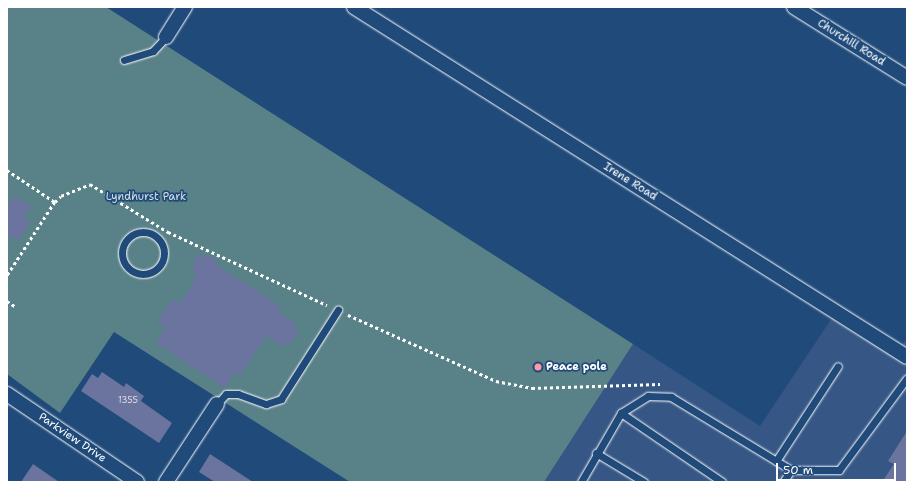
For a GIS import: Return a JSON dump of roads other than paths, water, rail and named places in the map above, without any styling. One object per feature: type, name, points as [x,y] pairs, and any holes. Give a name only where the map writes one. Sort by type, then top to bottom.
[{"type":"street","points":[[166,37],[185,7]]},
{"type":"street","name":"Irene Road","points":[[354,7],[907,357]]},
{"type":"street","name":"Churchill Road","points":[[794,7],[907,78]]},
{"type":"street","name":"Parkview Drive","points":[[7,394],[137,482]]},
{"type":"street","points":[[166,482],[217,404]]},
{"type":"lane","points":[[124,60],[153,51],[166,37]]},
{"type":"lane","points":[[146,232],[158,238],[164,250],[163,257],[156,269],[144,274],[131,270],[126,265],[122,252],[127,239],[133,235],[146,232]]},
{"type":"lane","points":[[217,404],[226,394],[238,394],[266,404],[281,399],[338,310]]},
{"type":"lane","points":[[776,461],[838,366]]},
{"type":"lane","points":[[581,482],[621,413],[648,396],[671,397],[791,470],[839,470],[907,378]]},
{"type":"lane","points":[[621,413],[722,482]]},
{"type":"lane","points":[[596,454],[644,482]]},
{"type":"lane","points":[[783,482],[791,470]]},
{"type":"place","name":"Peace pole","points":[[538,367]]},
{"type":"park label","name":"Lyndhurst Park","points":[[146,197]]}]
